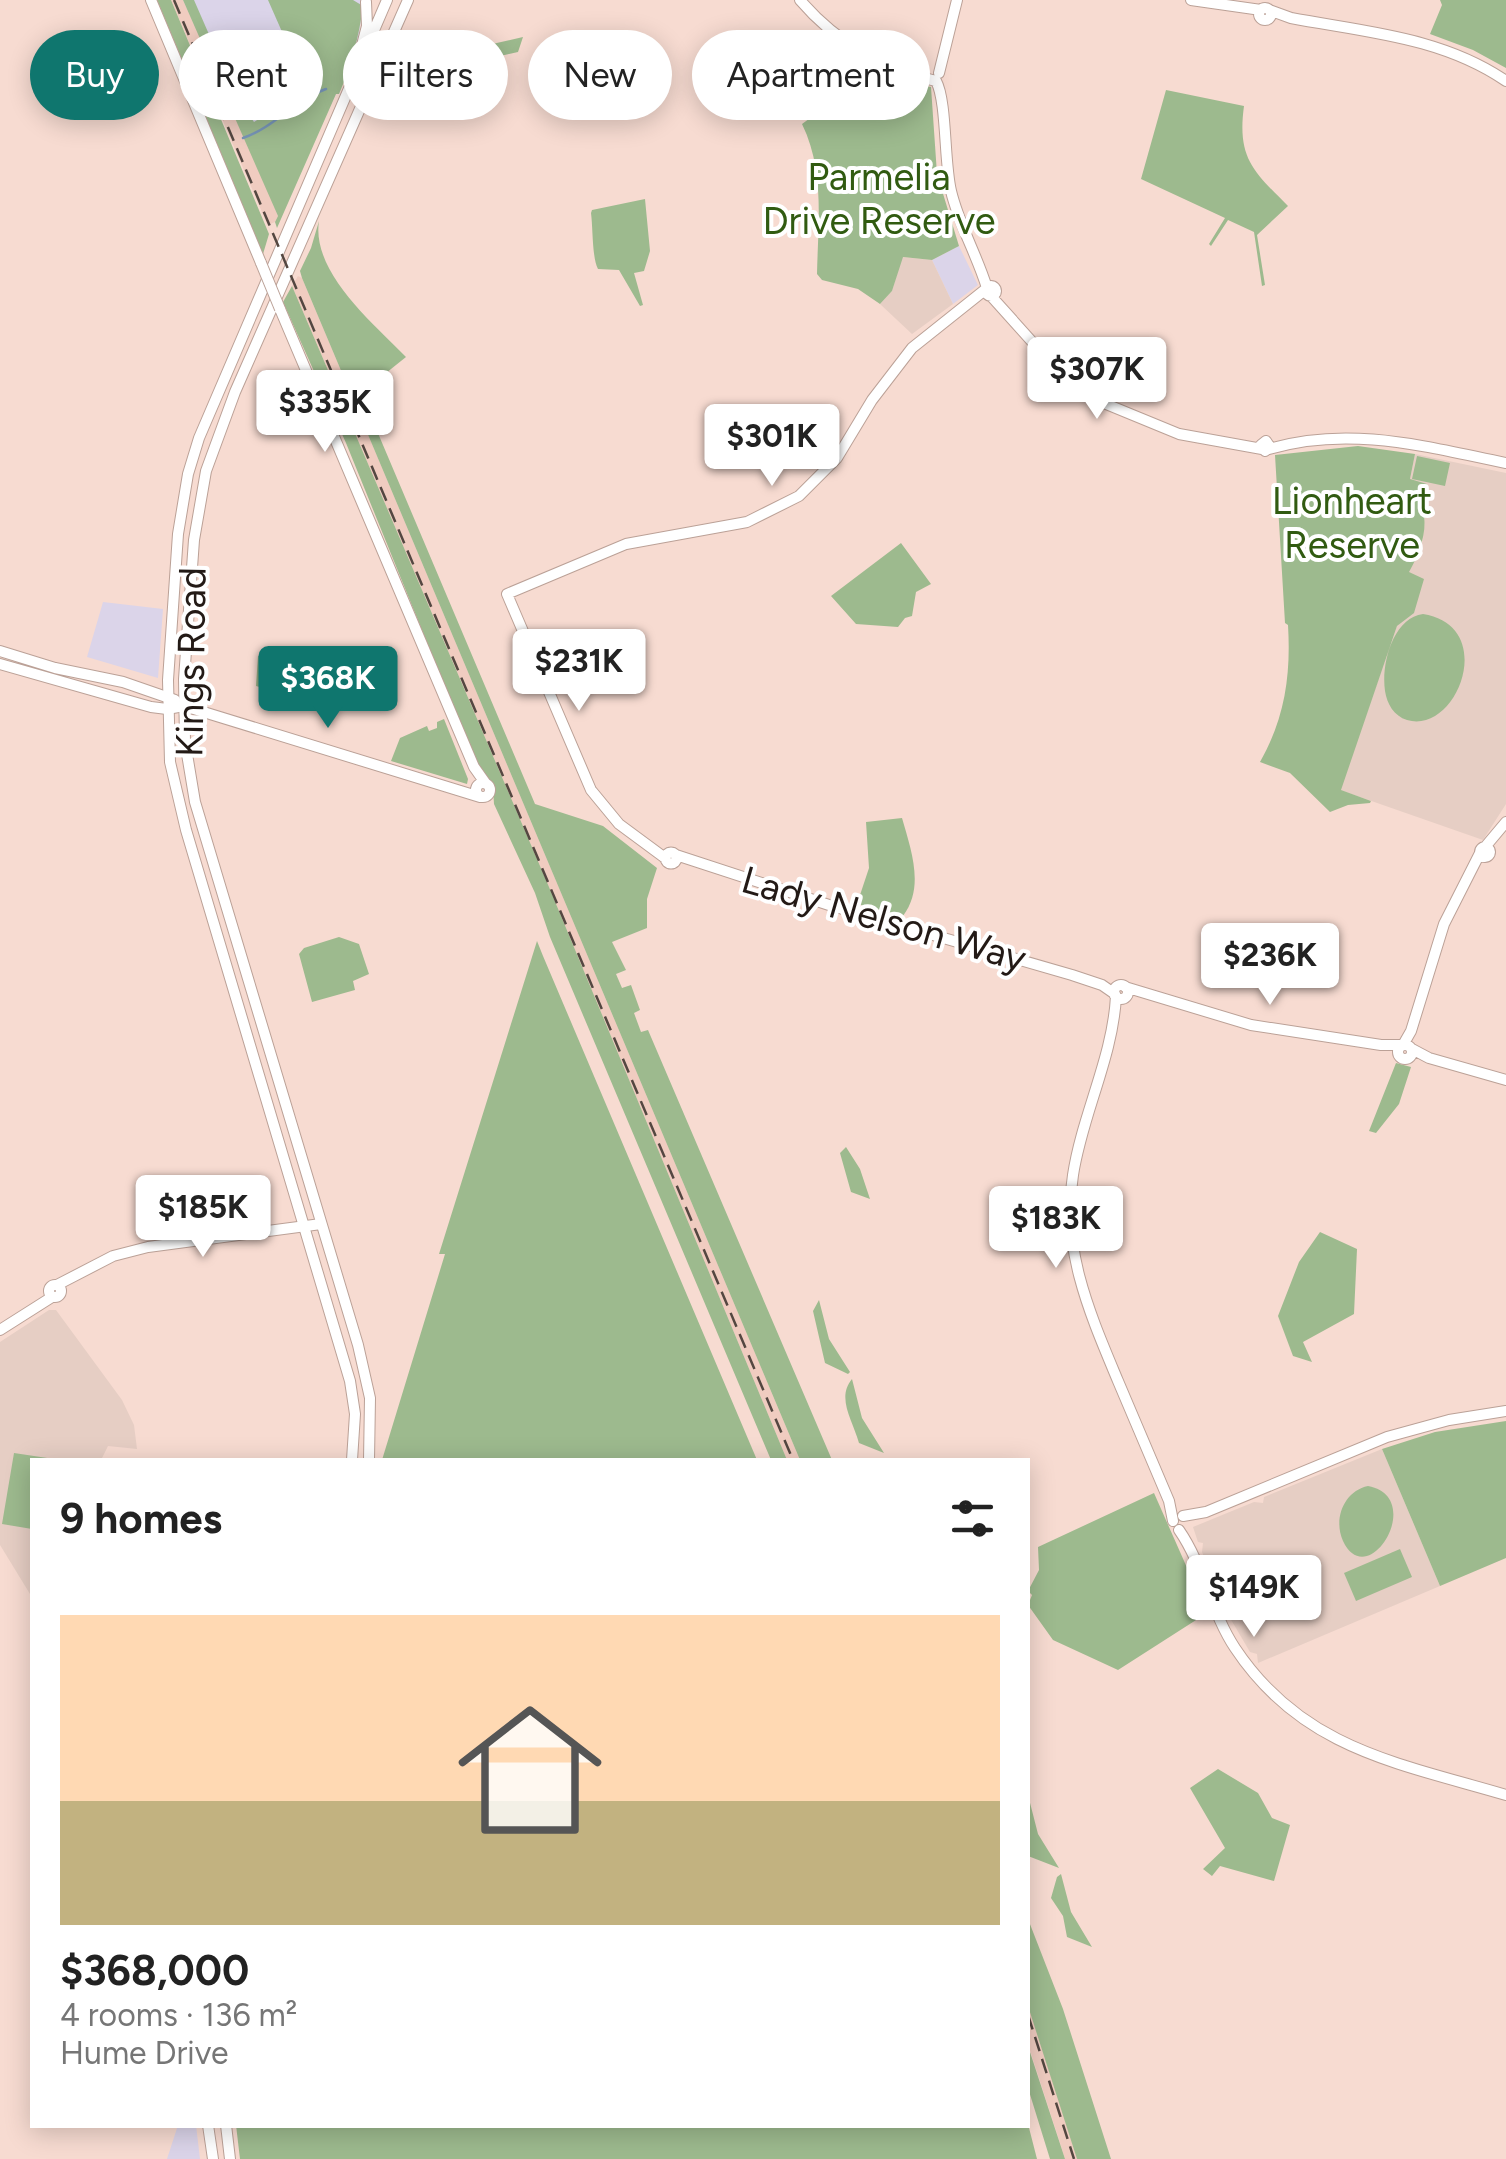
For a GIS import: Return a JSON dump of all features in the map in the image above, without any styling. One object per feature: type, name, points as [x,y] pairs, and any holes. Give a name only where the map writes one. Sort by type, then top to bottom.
[{"type":"street","points":[[0,651],[168,695],[184,706],[460,792],[480,789],[348,458],[310,380],[150,0]]},
{"type":"street","name":"Kings Road","points":[[369,1458],[368,1388],[195,802],[185,742],[184,706],[194,540],[213,448],[408,0]]},
{"type":"street","points":[[800,0],[830,30],[879,62],[941,78]]},
{"type":"street","points":[[956,0],[941,78],[951,193],[990,291],[1052,364],[1106,404],[1170,432],[1265,446],[1346,436],[1376,438],[1506,463]]},
{"type":"street","points":[[1191,0],[1432,44],[1460,54],[1506,80]]},
{"type":"street","points":[[366,2],[366,30]]},
{"type":"street","points":[[385,4],[402,15]]},
{"type":"street","name":"Kings Road","points":[[374,30],[385,4]]},
{"type":"street","name":"Kings Road","points":[[343,105],[214,400],[196,450],[178,534],[167,709],[170,762],[186,830],[350,1381],[355,1414],[352,1458]]},
{"type":"street","name":"Lady Nelson Way","points":[[990,291],[939,324],[912,348],[883,383],[831,466],[784,505],[736,524],[626,544],[507,594],[590,790],[612,817],[643,842],[672,857],[1072,975],[1121,993],[1151,996],[1251,1025],[1406,1050]]},
{"type":"street","points":[[0,664],[115,699],[167,709],[184,706]]},
{"type":"street","points":[[1506,822],[1472,872],[1440,935],[1406,1050],[1506,1080]]},
{"type":"street","points":[[1121,993],[1076,1160],[1071,1236],[1087,1306],[1235,1648],[1286,1708],[1322,1733],[1360,1752],[1506,1794]]},
{"type":"street","points":[[0,1330],[75,1277],[114,1256],[148,1246],[322,1224]]},
{"type":"street","points":[[1181,1523],[1387,1436],[1505,1411]]},
{"type":"street","points":[[208,2128],[213,2159]]},
{"type":"street","points":[[226,2128],[230,2159]]},
{"type":"shaded area","points":[[171,0],[183,0],[197,30],[184,30]]},
{"type":"shaded area","points":[[183,0],[370,0],[362,13],[360,30],[343,30],[343,82],[339,94],[278,216],[236,120],[323,120],[323,30],[196,30]]},
{"type":"shaded area","points":[[223,120],[238,120],[255,158],[278,216],[268,225],[271,233]]},
{"type":"shaded area","points":[[959,246],[978,285],[953,304],[932,260]]},
{"type":"shaded area","points":[[902,257],[932,260],[953,304],[912,334],[880,304],[892,291]]},
{"type":"shaded area","points":[[298,276],[302,278],[799,1458],[786,1458],[549,887],[292,286]]},
{"type":"shaded area","points":[[1415,454],[1506,473],[1506,804],[1483,840],[1340,790],[1397,626],[1408,615],[1408,573],[1423,540],[1425,518],[1410,479]]},
{"type":"shaded area","points":[[103,602],[163,609],[158,678],[87,657]]},
{"type":"shaded area","points":[[49,1310],[56,1310],[122,1400],[134,1425],[137,1449],[108,1446],[102,1458],[30,1458],[30,1594],[0,1545],[0,1342]]},
{"type":"shaded area","points":[[1382,1449],[1440,1586],[1258,1663],[1257,1654],[1250,1652],[1230,1618],[1202,1552],[1203,1543],[1198,1542],[1193,1527],[1254,1502],[1263,1503],[1264,1497]]},
{"type":"shaded area","points":[[1030,2012],[1077,2159],[1065,2159],[1030,2050]]},
{"type":"shaded area","points":[[177,2128],[196,2128],[200,2159],[167,2159]]},
{"type":"green space","points":[[157,0],[171,0],[184,30],[179,30],[179,53]]},
{"type":"green space","points":[[183,0],[194,0],[207,30],[196,30]]},
{"type":"green space","points":[[268,0],[353,0],[363,6],[359,30],[343,30],[343,83],[277,228],[278,216],[236,120],[323,120],[323,30],[281,30]]},
{"type":"green space","points":[[1440,0],[1506,0],[1506,68],[1430,34],[1442,5]]},
{"type":"green space","points":[[523,37],[518,52],[508,54],[508,40]]},
{"type":"green space","name":"Parmelia Drive Reserve","points":[[931,87],[937,174],[959,246],[932,260],[903,257],[892,291],[880,304],[858,289],[822,280],[817,274],[817,179],[802,124],[807,120],[930,120]]},
{"type":"green space","points":[[1166,90],[1244,106],[1243,139],[1250,162],[1288,206],[1257,235],[1265,285],[1262,286],[1254,232],[1228,220],[1211,246],[1225,218],[1141,179]]},
{"type":"green space","points":[[207,120],[221,120],[269,234],[263,254]]},
{"type":"green space","points":[[645,199],[650,251],[644,271],[634,273],[643,305],[640,306],[619,270],[598,269],[591,213]]},
{"type":"green space","points":[[319,221],[319,240],[335,278],[362,313],[406,357],[386,373],[358,386],[535,804],[603,826],[657,868],[647,899],[647,928],[612,942],[626,970],[616,974],[622,988],[631,985],[640,1010],[634,1013],[641,1032],[648,1030],[831,1458],[799,1458],[302,278],[300,271]]},
{"type":"green space","points":[[292,286],[549,887],[786,1458],[770,1458],[550,937],[535,893],[494,804],[493,789],[482,778],[346,443],[283,302]]},
{"type":"green space","name":"Lionheart Reserve","points":[[1358,446],[1415,454],[1410,479],[1427,484],[1418,494],[1424,534],[1409,572],[1424,579],[1414,613],[1397,626],[1341,790],[1371,801],[1330,812],[1290,773],[1260,762],[1281,712],[1288,661],[1275,455]]},
{"type":"green space","points":[[1417,456],[1450,463],[1445,486],[1412,479]]},
{"type":"green space","points":[[901,543],[931,584],[916,592],[912,616],[898,627],[856,624],[831,596]]},
{"type":"green space","points":[[1423,614],[1446,623],[1460,638],[1465,657],[1462,677],[1454,696],[1441,711],[1425,720],[1407,720],[1387,700],[1385,668],[1397,633],[1413,617]]},
{"type":"green space","points":[[258,656],[289,664],[287,695],[256,686]]},
{"type":"green space","points":[[444,719],[467,784],[391,761],[400,738],[427,726],[429,731],[437,728],[437,722]]},
{"type":"green space","points":[[902,818],[915,881],[910,905],[903,916],[857,904],[869,868],[866,822]]},
{"type":"green space","points":[[339,937],[359,944],[369,974],[353,981],[355,990],[312,1002],[299,954],[304,948]]},
{"type":"green space","points":[[537,941],[756,1458],[383,1458],[445,1254],[439,1254]]},
{"type":"green space","points":[[1396,1063],[1411,1067],[1399,1104],[1376,1133],[1369,1131]]},
{"type":"green space","points":[[846,1147],[860,1169],[870,1199],[851,1192],[840,1153]]},
{"type":"green space","points":[[1320,1232],[1357,1249],[1354,1314],[1303,1342],[1312,1362],[1293,1356],[1278,1316],[1299,1262]]},
{"type":"green space","points":[[819,1300],[829,1339],[848,1374],[825,1363],[813,1311]]},
{"type":"green space","points":[[852,1379],[862,1418],[884,1453],[859,1443],[846,1402],[847,1386]]},
{"type":"green space","points":[[1506,1421],[1506,1558],[1440,1586],[1382,1449],[1435,1432]]},
{"type":"green space","points":[[14,1453],[47,1458],[30,1458],[30,1529],[2,1524]]},
{"type":"green space","points":[[1368,1486],[1385,1494],[1392,1507],[1393,1522],[1387,1538],[1366,1556],[1354,1554],[1343,1541],[1339,1524],[1347,1500]]},
{"type":"green space","points":[[1154,1493],[1207,1613],[1118,1670],[1053,1640],[1030,1608],[1030,1587],[1039,1570],[1038,1547]]},
{"type":"green space","points":[[1400,1549],[1412,1577],[1356,1601],[1344,1573]]},
{"type":"green space","points":[[1218,1769],[1258,1793],[1272,1818],[1290,1825],[1274,1881],[1220,1866],[1212,1876],[1203,1869],[1225,1848],[1190,1788]]},
{"type":"green space","points":[[1030,1803],[1038,1834],[1059,1868],[1030,1857]]},
{"type":"green space","points":[[1061,1874],[1071,1912],[1092,1947],[1067,1937],[1063,1916],[1051,1898]]},
{"type":"green space","points":[[1030,1924],[1063,2009],[1111,2159],[1077,2159],[1030,2012]]},
{"type":"green space","points":[[1030,2050],[1065,2159],[1050,2159],[1030,2094]]},
{"type":"green space","points":[[236,2128],[1029,2128],[1037,2159],[240,2159]]},
{"type":"waterway","points":[[243,138],[326,89]]},
{"type":"railway","points":[[174,0],[792,1458]]},
{"type":"railway","points":[[1030,2021],[1074,2159]]}]
